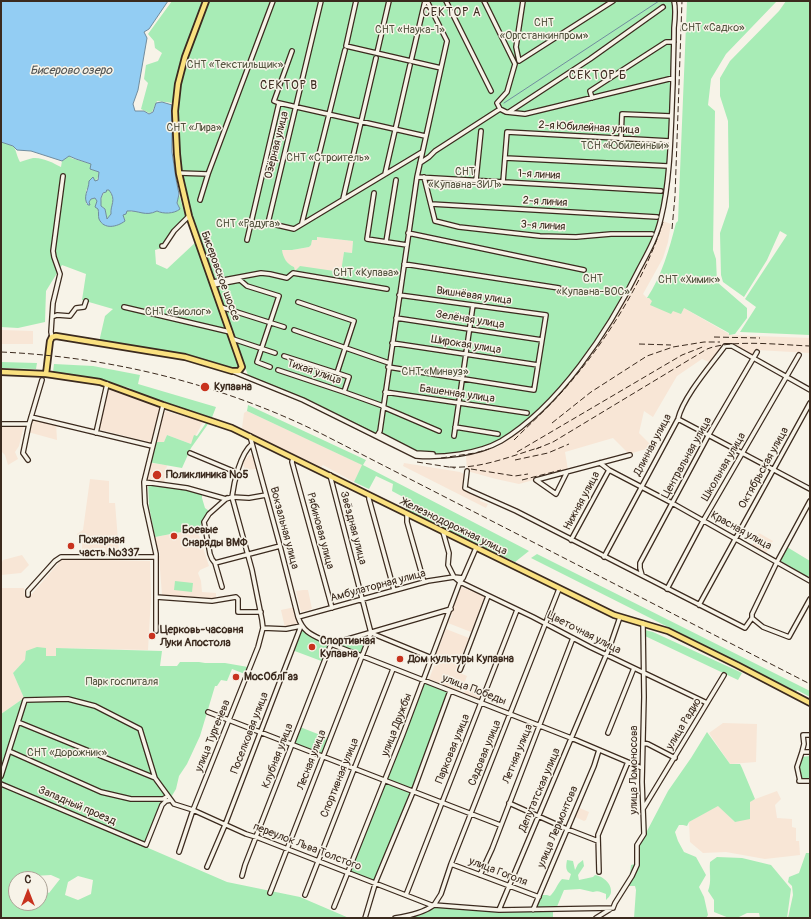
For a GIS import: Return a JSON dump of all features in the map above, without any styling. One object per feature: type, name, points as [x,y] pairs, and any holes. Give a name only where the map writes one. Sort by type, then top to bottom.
[{"type":"main road","name":"Бисеровское шоссе","points":[[206,1],[184,56],[176,96],[175,138],[179,173],[189,216],[242,365]]},
{"type":"main road","points":[[46,374],[50,341],[52,337],[59,336],[185,357],[232,371],[239,370],[242,365]]},
{"type":"main road","name":"Железнодорожная улица","points":[[1,372],[46,374],[107,384],[163,405],[232,428],[559,589],[620,617],[668,630],[737,664],[810,703]]},
{"type":"street","points":[[200,200],[208,174],[273,1]]},
{"type":"street","name":"Озёрная улица","points":[[302,223],[294,228],[268,223],[321,1]]},
{"type":"street","points":[[302,223],[356,1]]},
{"type":"street","points":[[377,53],[389,1]]},
{"type":"street","points":[[378,435],[417,177],[447,40],[426,1]]},
{"type":"street","points":[[385,174],[410,63],[426,1]]},
{"type":"street","points":[[446,1],[491,91]]},
{"type":"street","points":[[523,1],[516,47],[519,61],[613,1]]},
{"type":"street","points":[[378,435],[404,451],[416,456],[433,457],[459,454],[486,448],[500,441],[535,415],[573,374],[600,338],[625,299],[656,234],[661,218],[666,195],[670,141],[674,1]]},
{"type":"street","points":[[485,2],[515,64],[507,92],[497,103]]},
{"type":"street","points":[[507,112],[590,59],[664,7]]},
{"type":"street","points":[[592,98],[590,91],[666,42],[674,42]]},
{"type":"street","points":[[345,48],[377,53],[410,63],[441,68]]},
{"type":"street","points":[[292,51],[274,101],[425,136]]},
{"type":"street","points":[[343,199],[376,58]]},
{"type":"street","points":[[495,99],[500,109],[507,112],[525,114],[673,78]]},
{"type":"street","points":[[247,240],[279,102]]},
{"type":"street","points":[[420,163],[435,151],[500,109]]},
{"type":"street","points":[[620,138],[622,114],[671,116]]},
{"type":"street","points":[[476,180],[481,131]]},
{"type":"street","name":"2-я Юбилейная улица","points":[[505,158],[507,132],[670,141]]},
{"type":"street","points":[[302,223],[422,152]]},
{"type":"street","points":[[504,182],[505,158],[668,166]]},
{"type":"street","points":[[179,173],[208,174]]},
{"type":"street","points":[[52,337],[52,317],[60,274],[53,251],[63,176]]},
{"type":"street","name":"1-я линия","points":[[417,177],[661,191]]},
{"type":"street","points":[[424,177],[431,204]]},
{"type":"street","points":[[386,242],[396,180]]},
{"type":"street","points":[[374,193],[367,239],[407,245]]},
{"type":"street","name":"2-я линия","points":[[431,204],[657,217]]},
{"type":"street","name":"3-я линия","points":[[431,204],[435,221],[459,227],[540,236],[652,234]]},
{"type":"street","points":[[162,246],[164,246],[184,220],[189,216]]},
{"type":"street","points":[[408,233],[584,270]]},
{"type":"street","points":[[404,264],[559,288]]},
{"type":"street","points":[[213,284],[261,273],[287,278],[293,273],[387,289]]},
{"type":"street","points":[[213,284],[240,280],[247,286],[279,296],[257,362],[270,367]]},
{"type":"street","name":"Вишнёвая улица","points":[[399,295],[546,315],[542,340]]},
{"type":"street","points":[[52,317],[56,315],[70,316],[76,308],[84,307],[86,301]]},
{"type":"street","points":[[298,302],[354,321],[337,373]]},
{"type":"street","points":[[454,436],[473,305]]},
{"type":"street","points":[[124,306],[230,332]]},
{"type":"street","points":[[221,307],[284,327]]},
{"type":"street","name":"Зелёная улица","points":[[396,318],[542,340]]},
{"type":"street","points":[[294,330],[389,365],[534,390],[542,340]]},
{"type":"street","points":[[233,339],[275,353]]},
{"type":"street","name":"Широкая улица","points":[[392,343],[538,365]]},
{"type":"street","name":"Длинная улица","points":[[604,557],[660,448],[678,419],[680,412],[700,378],[725,346],[732,346],[753,359]]},
{"type":"street","name":"Центральная улица","points":[[642,575],[640,563],[708,436],[757,352]]},
{"type":"street","name":"Школьная улица","points":[[667,589],[703,521],[799,355]]},
{"type":"street","points":[[284,356],[349,377],[344,392]]},
{"type":"street","points":[[753,359],[810,390]]},
{"type":"street","points":[[242,365],[246,377]]},
{"type":"street","name":"Тихая улица","points":[[278,370],[344,392],[439,431]]},
{"type":"street","points":[[232,371],[303,400],[416,453],[433,454]]},
{"type":"street","points":[[28,460],[23,453],[29,424],[42,380]]},
{"type":"street","points":[[96,433],[107,384]]},
{"type":"street","name":"Башенная улица","points":[[385,392],[527,413]]},
{"type":"street","name":"Октябрьская улица","points":[[699,605],[810,403]]},
{"type":"street","points":[[156,631],[156,558],[154,542],[145,504],[144,482],[163,405]]},
{"type":"street","points":[[31,417],[152,446]]},
{"type":"street","points":[[678,419],[810,489]]},
{"type":"street","points":[[1,424],[29,424]]},
{"type":"street","points":[[455,427],[498,434]]},
{"type":"street","name":"Вокзальная улица","points":[[250,436],[301,626]]},
{"type":"street","points":[[252,444],[245,454],[234,485],[232,497],[248,555],[261,612],[263,628],[286,629],[301,626]]},
{"type":"street","points":[[190,452],[238,473]]},
{"type":"street","points":[[567,472],[556,494],[536,480],[630,455]]},
{"type":"street","name":"Рябиновая улица","points":[[293,458],[292,462],[332,608]]},
{"type":"street","name":"Красная улица","points":[[600,463],[609,470],[736,538],[810,581]]},
{"type":"street","name":"Нижняя улица","points":[[571,540],[609,470]]},
{"type":"street","points":[[467,471],[465,488],[516,511],[745,628],[752,618],[752,614],[777,562],[810,501]]},
{"type":"street","name":"Звёздная улица","points":[[330,475],[371,632]]},
{"type":"street","points":[[144,482],[187,488],[226,499]]},
{"type":"street","points":[[222,587],[216,563],[210,554],[204,522],[209,514],[226,499],[232,497],[249,498],[266,495]]},
{"type":"street","points":[[369,495],[394,590]]},
{"type":"street","points":[[407,514],[407,522],[424,582]]},
{"type":"street","points":[[443,532],[450,553],[448,565],[454,577]]},
{"type":"street","points":[[216,563],[280,546]]},
{"type":"street","name":"улица Дружбы","points":[[334,907],[424,680],[460,582],[476,548]]},
{"type":"street","points":[[28,595],[28,591],[57,559],[61,557],[156,558]]},
{"type":"street","name":"Амбулаторная улица","points":[[298,616],[424,582],[454,577],[463,578]]},
{"type":"street","name":"Цветочная улица","points":[[454,577],[460,582],[606,655],[707,703]]},
{"type":"street","name":"Садовая улица","points":[[434,905],[438,901],[451,864],[559,589]]},
{"type":"street","points":[[460,670],[488,596]]},
{"type":"street","points":[[156,597],[212,601],[236,597],[238,598],[238,612],[261,612]]},
{"type":"street","points":[[752,618],[762,627],[789,637],[810,599]]},
{"type":"street","points":[[332,644],[451,609]]},
{"type":"street","name":"Парковая улица","points":[[406,895],[517,610]]},
{"type":"street","name":"Депутатская улица","points":[[499,910],[606,655],[620,617]]},
{"type":"street","name":"улица Ломоносова","points":[[613,908],[632,876],[636,865],[637,845],[644,834],[642,768],[644,672],[643,623]]},
{"type":"street","name":"улица Победы","points":[[301,626],[308,633],[332,644],[571,738],[642,768]]},
{"type":"street","name":"Поселковая улица","points":[[207,867],[225,825],[301,626]]},
{"type":"street","name":"улица Тургенева","points":[[179,852],[193,810],[258,648],[263,628]]},
{"type":"street","points":[[371,632],[432,658]]},
{"type":"street","name":"Лесная улица","points":[[270,893],[371,632]]},
{"type":"street","name":"Летняя улица","points":[[480,875],[573,638]]},
{"type":"street","name":"Клубная улица","points":[[242,876],[332,644]]},
{"type":"street","points":[[608,733],[634,668]]},
{"type":"street","name":"Спортивная улица","points":[[305,895],[394,669]]},
{"type":"street","name":"улица Радио","points":[[643,810],[724,675]]},
{"type":"street","points":[[364,918],[450,691]]},
{"type":"street","points":[[1,776],[25,700],[68,698],[95,706],[140,729],[155,778],[170,798],[131,799],[101,792],[9,751]]},
{"type":"street","points":[[208,712],[500,826]]},
{"type":"street","points":[[18,722],[155,778]]},
{"type":"street","points":[[810,735],[803,735],[802,752],[798,767],[799,782],[810,781]]},
{"type":"street","points":[[642,743],[648,744],[675,758]]},
{"type":"street","points":[[803,745],[810,752]]},
{"type":"street","name":"улица Лермонтова","points":[[533,910],[594,766],[599,750]]},
{"type":"street","points":[[802,752],[810,752]]},
{"type":"street","points":[[599,872],[598,840],[600,830],[628,762]]},
{"type":"street","name":"Западный проезд","points":[[1,784],[146,845],[162,805],[170,798]]},
{"type":"street","name":"переулок Льва Толстого","points":[[170,798],[177,805],[193,810],[225,825],[434,905]]},
{"type":"street","points":[[509,803],[567,829],[598,840]]},
{"type":"street","name":"улица Гоголя","points":[[451,864],[539,897]]},
{"type":"street","points":[[395,918],[418,913],[434,905],[499,910],[613,908]]},
{"type":"street","points":[[596,918],[613,908]]},
{"type":"shaded area","points":[[663,221],[671,224],[668,242],[663,258],[643,294],[647,298],[673,311],[684,308],[729,335],[810,338],[810,353],[757,350],[752,357],[736,348],[724,346],[709,362],[702,359],[677,376],[653,417],[644,411],[639,433],[653,447],[629,454],[613,438],[565,452],[568,470],[519,484],[467,471],[466,456],[497,447],[515,435],[551,402],[589,356],[623,302],[653,246]]},
{"type":"shaded area","points":[[317,237],[353,241],[352,253],[344,252],[342,272],[294,272],[294,267],[288,264],[282,255],[282,250],[309,247],[312,239],[317,240]]},
{"type":"shaded area","points":[[1,330],[33,331],[33,344],[1,344]]},
{"type":"shaded area","points":[[111,388],[159,406],[160,408],[152,441],[149,442],[97,429],[106,392]]},
{"type":"shaded area","points":[[165,411],[203,422],[191,444],[167,435],[164,442],[156,442]]},
{"type":"shaded area","points":[[247,411],[363,465],[354,482],[323,465],[321,467],[281,448],[280,449],[242,428],[244,413]]},
{"type":"shaded area","points":[[31,417],[56,423],[57,440],[28,432]]},
{"type":"shaded area","points":[[1,425],[24,426],[19,446],[15,452],[18,459],[8,465],[5,455],[1,451]]},
{"type":"shaded area","points":[[249,455],[252,455],[257,469],[245,470],[243,463]]},
{"type":"shaded area","name":"Поликлиника №5","points":[[151,463],[167,465],[164,483],[147,481]]},
{"type":"shaded area","points":[[404,463],[460,472],[466,475],[462,487],[481,497],[480,501],[488,504],[486,508],[403,466]]},
{"type":"shaded area","points":[[90,479],[109,481],[109,503],[115,503],[119,552],[106,553],[105,548],[92,548],[92,553],[82,553],[82,544],[77,534],[83,530]]},
{"type":"shaded area","points":[[197,529],[209,566],[200,570],[198,573],[201,581],[202,592],[216,593],[215,600],[162,595],[159,556],[160,551],[158,551],[155,537]]},
{"type":"shaded area","points":[[759,533],[773,541],[766,553],[752,545]]},
{"type":"shaded area","points":[[22,555],[29,565],[21,573],[1,575],[1,564],[3,560]]},
{"type":"shaded area","points":[[62,559],[150,561],[151,598],[148,650],[56,648],[56,657],[46,656],[46,648],[26,660],[13,673],[24,698],[1,714],[1,588],[24,588],[25,595],[31,595]]},
{"type":"shaded area","points":[[461,587],[485,596],[471,632],[448,623]]},
{"type":"shaded area","points":[[308,590],[312,609],[301,612],[296,591]]},
{"type":"shaded area","points":[[295,607],[299,625],[285,628],[281,610]]},
{"type":"shaded area","points":[[446,629],[469,638],[455,671],[467,676],[461,692],[429,679]]},
{"type":"shaded area","points":[[467,685],[484,691],[480,702],[463,695]]},
{"type":"shaded area","points":[[723,723],[757,724],[756,762],[730,764],[709,733]]},
{"type":"shaded area","points":[[777,791],[781,799],[775,805],[777,818],[792,819],[792,827],[796,828],[796,841],[799,841],[800,855],[765,859],[726,852],[703,853],[690,842],[689,822],[718,805],[735,822],[750,801]]},
{"type":"shaded area","points":[[577,807],[589,812],[586,820],[584,821],[573,816]]},
{"type":"green space","points":[[172,1],[204,1],[183,55],[176,79],[173,103],[157,101],[152,112],[149,113],[141,109],[148,83],[144,79],[146,65],[158,61],[162,53],[155,48],[154,41],[148,34]]},
{"type":"green space","points":[[208,1],[674,1],[668,163],[661,218],[652,245],[600,337],[552,398],[516,430],[486,448],[459,454],[416,456],[303,400],[249,378],[190,215],[181,173],[177,138],[178,96],[186,57]],"holes":[[[317,237],[353,241],[352,253],[344,252],[341,272],[300,266],[295,271],[294,267],[289,264],[283,256],[282,250],[309,247],[312,240],[317,240]]]},
{"type":"green space","points":[[687,1],[777,1],[726,54],[711,79],[708,105],[715,111],[713,250],[716,259],[717,282],[747,308],[747,318],[735,334],[729,335],[729,333],[684,308],[681,314],[673,311],[671,314],[650,305],[652,301],[647,298],[661,271],[668,253],[676,223],[678,221]]},
{"type":"green space","points":[[786,1],[810,1],[810,335],[740,332],[756,307],[745,299],[787,235],[780,231],[767,260],[744,297],[723,282],[721,275],[720,233],[729,207],[728,121],[720,96],[720,78],[730,61],[779,11]]},
{"type":"green space","name":"СНТ «Биолог»","points":[[1,142],[15,148],[20,162],[31,158],[40,158],[61,167],[62,161],[69,155],[71,158],[91,164],[91,169],[99,172],[96,180],[86,190],[86,204],[90,204],[89,202],[91,199],[95,198],[98,201],[99,218],[125,221],[123,215],[127,211],[152,213],[157,211],[166,213],[173,212],[179,206],[177,203],[179,194],[186,219],[162,248],[155,250],[156,264],[167,269],[197,241],[241,365],[238,369],[232,370],[186,355],[99,342],[105,316],[113,309],[82,300],[86,274],[62,265],[46,291],[45,322],[18,328],[1,327]]},
{"type":"green space","points":[[107,190],[109,190],[113,200],[111,214],[107,219],[105,209],[101,206],[101,201]]},
{"type":"green space","points":[[1,362],[37,363],[36,369],[1,368]]},
{"type":"green space","points":[[54,364],[93,366],[140,375],[138,384],[216,407],[211,420],[132,393],[130,388],[85,377],[53,372]]},
{"type":"green space","points":[[248,405],[366,460],[363,465],[529,551],[515,562],[404,510],[406,506],[402,504],[405,498],[392,491],[393,484],[376,476],[369,489],[354,482],[362,465],[247,411]]},
{"type":"green space","points":[[206,423],[208,424],[191,448],[182,468],[148,462],[153,442],[164,442],[167,435],[191,444],[194,435],[197,436]]},
{"type":"green space","points":[[148,482],[202,492],[205,508],[209,511],[199,527],[197,529],[155,537],[149,506]]},
{"type":"green space","points":[[787,547],[810,561],[810,574],[808,577],[779,560]]},
{"type":"green space","points":[[537,554],[810,691],[810,697],[797,690],[796,692],[531,558]]},
{"type":"green space","points":[[175,581],[193,583],[192,592],[174,590]]},
{"type":"green space","name":"Спортивная Купавна","points":[[301,628],[308,635],[331,644],[324,662],[292,650]]},
{"type":"green space","points":[[645,630],[653,632],[742,673],[738,680],[645,636]]},
{"type":"green space","points":[[369,635],[362,654],[335,644]]},
{"type":"green space","points":[[37,647],[46,648],[46,656],[56,656],[56,648],[162,651],[160,666],[177,666],[180,662],[199,662],[225,663],[248,667],[245,674],[232,669],[227,681],[221,680],[217,686],[215,686],[200,736],[187,764],[179,776],[176,789],[170,799],[162,805],[146,847],[227,882],[300,897],[349,918],[1,918],[1,714],[24,698],[13,673],[25,660],[26,651]],"holes":[[[78,876],[93,880],[91,894],[78,900],[65,895],[68,882]]]},
{"type":"green space","points":[[425,682],[449,692],[411,793],[375,882],[350,872]]},
{"type":"green space","points":[[300,727],[328,738],[322,755],[294,744]]},
{"type":"green space","points":[[707,732],[730,764],[740,764],[742,768],[755,799],[750,802],[750,819],[735,822],[718,806],[689,822],[687,826],[679,825],[675,832],[684,852],[696,857],[706,875],[699,887],[704,897],[708,915],[706,918],[634,918],[636,890],[635,886],[629,886],[631,865],[635,864],[636,852],[668,791]]},
{"type":"green space","points":[[810,756],[810,780],[801,781],[799,770],[801,757]]},
{"type":"green space","points":[[806,853],[810,853],[810,918],[788,918],[793,895],[792,886],[788,882],[789,877],[799,873]]},
{"type":"green space","points":[[717,857],[742,858],[771,865],[791,889],[787,918],[760,918],[759,913],[747,913],[737,918],[729,918],[714,912],[714,900],[708,891],[710,880],[710,862]]},
{"type":"green space","points":[[567,860],[573,861],[575,870],[578,864],[583,860],[584,866],[578,875],[579,880],[593,877],[595,875],[606,880],[610,886],[611,892],[606,900],[606,894],[596,891],[593,892],[580,889],[564,890],[556,909],[553,911],[553,918],[388,918],[418,912],[434,904],[463,908],[532,909],[539,895],[550,896],[562,879],[569,880],[571,874],[567,870]]},
{"type":"water","name":"Бисерово озеро","points":[[1,1],[168,1],[149,29],[144,32],[147,38],[138,90],[133,104],[135,111],[144,111],[149,114],[153,112],[156,103],[162,102],[172,105],[172,152],[179,194],[177,203],[180,209],[175,212],[168,213],[157,211],[153,213],[145,213],[127,211],[126,214],[123,215],[125,221],[115,226],[104,225],[99,219],[98,209],[95,207],[97,201],[95,198],[91,199],[89,202],[90,205],[86,202],[89,181],[93,177],[95,181],[98,180],[99,172],[90,169],[91,164],[69,156],[62,161],[31,151],[17,150],[13,146],[1,142]],"holes":[[[109,190],[113,200],[111,214],[107,219],[105,209],[101,206],[101,198],[103,193]]]},
{"type":"waterway","points":[[504,103],[659,1]]},
{"type":"railway","points":[[672,229],[675,196],[682,1]]},
{"type":"railway","points":[[514,440],[568,385],[597,349],[635,287],[646,265],[663,222]]},
{"type":"railway","points":[[714,337],[760,338]]},
{"type":"railway","points":[[552,423],[591,392],[647,356],[673,347],[704,342],[720,342]]},
{"type":"railway","points":[[536,449],[553,442],[707,349],[717,346],[743,343],[810,346]]},
{"type":"railway","points":[[639,344],[671,345]]},
{"type":"railway","points":[[517,452],[682,355],[705,346]]},
{"type":"railway","points":[[1,352],[85,360],[126,367],[207,388],[286,417],[324,435],[810,684]]},
{"type":"railway","points":[[515,460],[548,453],[569,444]]},
{"type":"railway","points":[[450,467],[485,464],[541,447]]},
{"type":"railway","points":[[441,458],[475,453],[489,449]]},
{"type":"railway","points":[[417,462],[455,468]]},
{"type":"railway","points":[[471,469],[515,476],[528,474]]},
{"type":"railway","points":[[522,480],[561,470]]},
{"type":"place","name":"Купавна","points":[[205,387]]},
{"type":"place","name":"Поликлиника №5","points":[[157,475]]},
{"type":"place","name":"Боевые Снаряды ВМФ","points":[[174,536]]},
{"type":"place","name":"Пожарная часть №337","points":[[71,546]]},
{"type":"place","name":"Церковь-часовня Луки Апостола","points":[[152,636]]},
{"type":"place","name":"Спортивная Купавна","points":[[312,647]]},
{"type":"place","name":"Дом культуры Купавна","points":[[400,659]]},
{"type":"place","name":"МосОблГаз","points":[[236,677]]},
{"type":"district","name":"СЕКТОР А","points":[[452,13]]},
{"type":"district","name":"СЕКТОР Б","points":[[598,76]]},
{"type":"district","name":"СЕКТОР В","points":[[289,86]]},
{"type":"park label","name":"СНТ «Садко»","points":[[713,28]]},
{"type":"park label","name":"СНТ «Оргстанкинпром»","points":[[544,29]]},
{"type":"park label","name":"СНТ «Наука-1»","points":[[410,30]]},
{"type":"park label","name":"СНТ «Текстильщик»","points":[[235,65]]},
{"type":"park label","name":"СНТ «Лира»","points":[[194,128]]},
{"type":"park label","name":"ТСН «Юбилейный»","points":[[625,146]]},
{"type":"park label","name":"СНТ «Строитель»","points":[[328,158]]},
{"type":"park label","name":"СНТ «Купавна-ЗИЛ»","points":[[465,178]]},
{"type":"park label","name":"СНТ «Радуга»","points":[[248,224]]},
{"type":"park label","name":"СНТ «Купава»","points":[[366,273]]},
{"type":"park label","name":"СНТ «Химик»","points":[[689,280]]},
{"type":"park label","name":"СНТ «Купавна-ВОС»","points":[[593,285]]},
{"type":"park label","name":"СНТ «Минвуз»","points":[[435,372]]},
{"type":"park label","name":"Парк госпиталя","points":[[122,682]]},
{"type":"park label","name":"СНТ «Дорожник»","points":[[67,753]]}]
